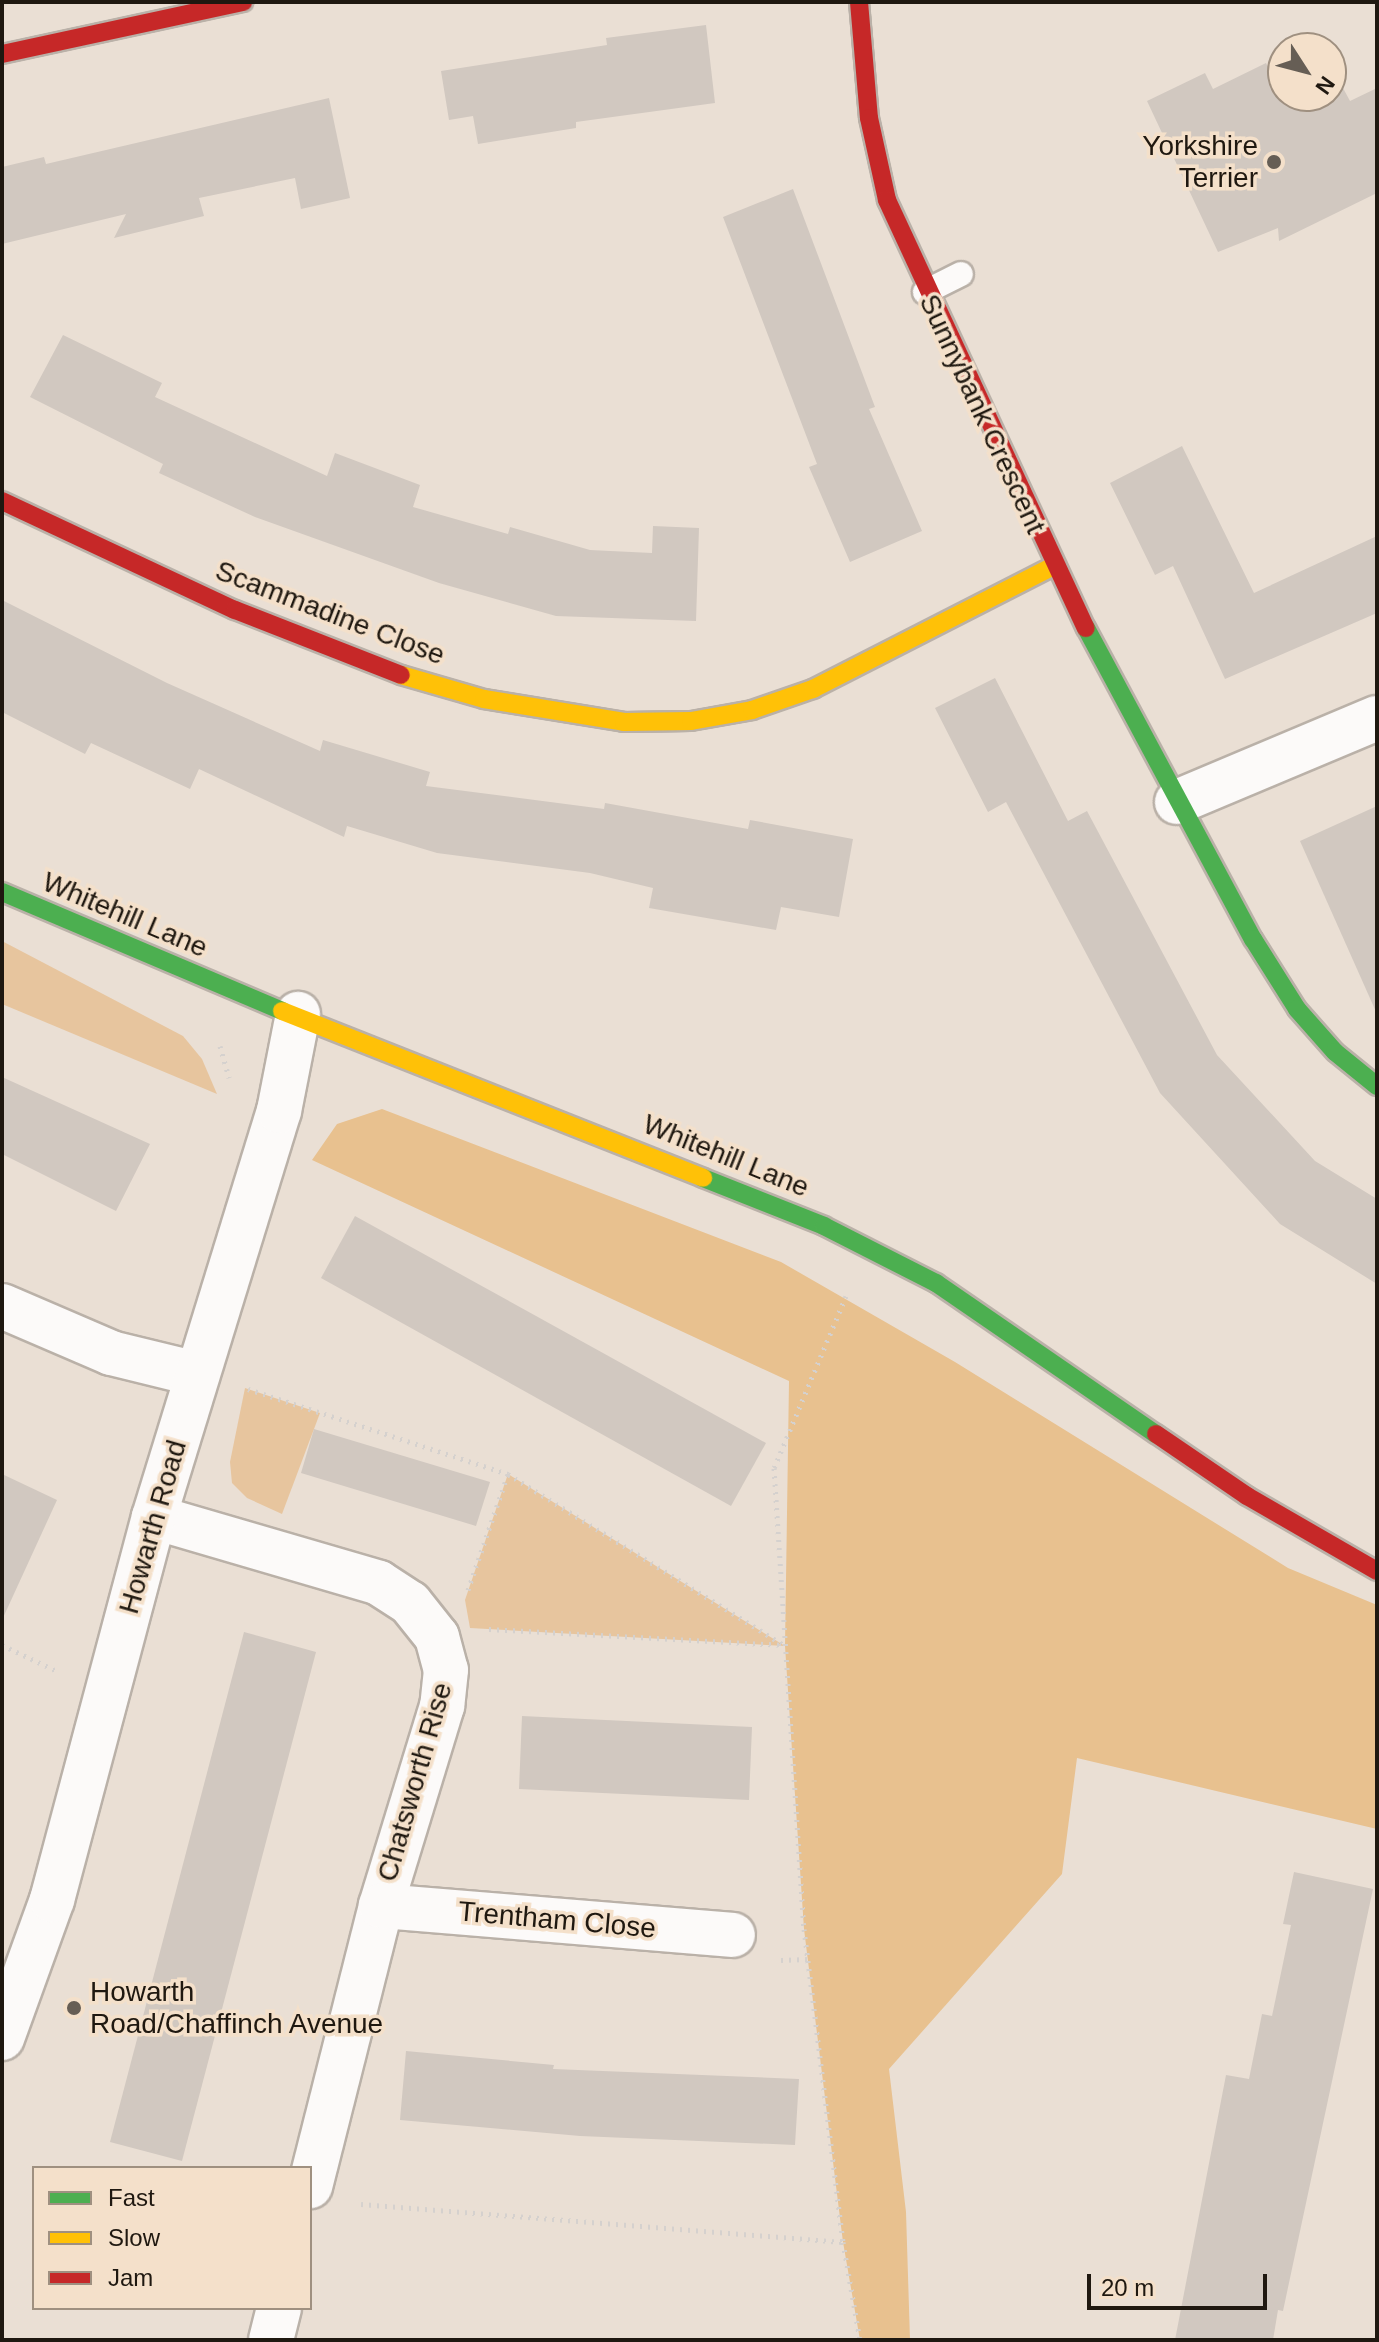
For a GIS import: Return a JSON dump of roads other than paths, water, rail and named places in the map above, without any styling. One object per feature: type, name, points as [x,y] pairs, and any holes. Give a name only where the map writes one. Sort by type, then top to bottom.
[{"type":"street","points":[[2,54],[243,2]]},
{"type":"street","name":"Sunnybank Crescent","points":[[859,2],[869,118],[887,200],[925,292],[1053,566],[1177,802],[1297,1009],[1335,1052],[1377,1086]]},
{"type":"street","name":"Scammadine Close","points":[[2,501],[235,610],[379,668],[484,699],[624,722],[706,718],[752,710],[813,689],[1053,566]]},
{"type":"street","points":[[1177,802],[1377,718]]},
{"type":"street","name":"Whitehill Lane","points":[[2,892],[152,959],[298,1014],[872,1250],[1005,1327],[1247,1496],[1377,1571]]},
{"type":"street","name":"Howarth Road","points":[[2,2038],[15,1963],[52,1900],[154,1517],[279,1111],[298,1014]]},
{"type":"street","points":[[2,1306],[111,1353],[197,1374]]},
{"type":"street","name":"Chatsworth Rise","points":[[154,1517],[379,1583],[453,1632],[442,1706],[381,1906],[312,2178]]},
{"type":"street","name":"Trentham Close","points":[[381,1906],[733,1935]]},
{"type":"street","points":[[271,2340],[278,2310]]},
{"type":"lane","points":[[925,292],[961,274]]},
{"type":"place","name":"Yorkshire Terrier","points":[[1274,162]]},
{"type":"place","name":"Howarth Road/Chaffinch Avenue","points":[[74,2008]]}]
